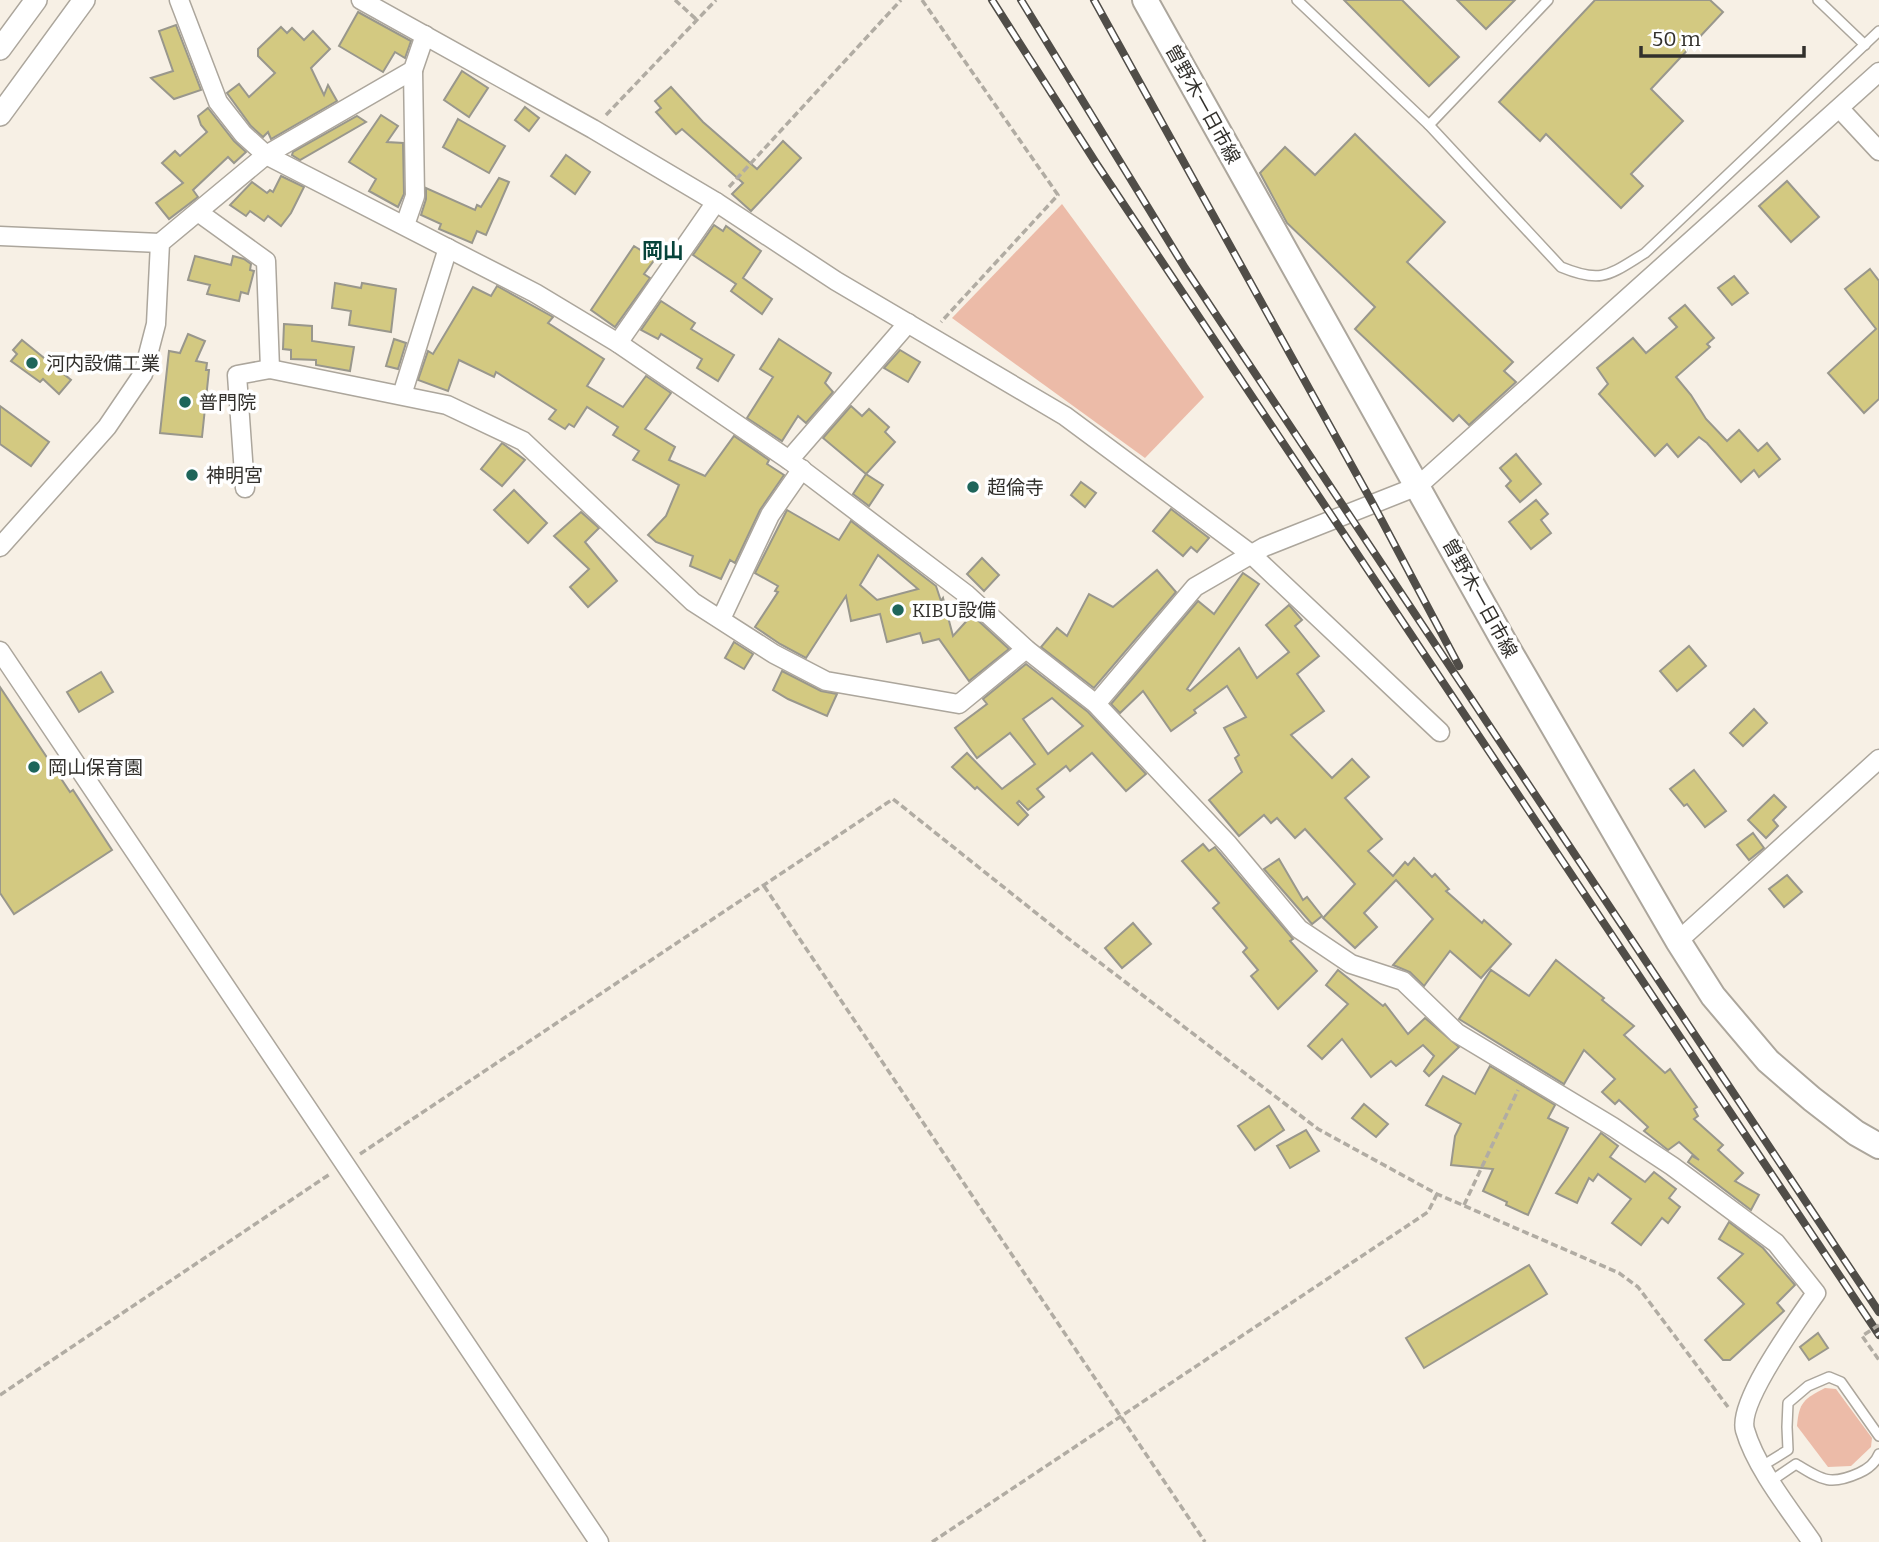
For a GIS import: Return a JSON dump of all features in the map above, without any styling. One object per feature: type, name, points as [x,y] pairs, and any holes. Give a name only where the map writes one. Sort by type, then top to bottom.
[{"type":"main road","name":"曽野木一日市線","points":[[1145,0],[1503,640],[1678,941],[1713,996],[1768,1061],[1856,1133],[1879,1146]]},
{"type":"street","points":[[0,49],[36,0]]},
{"type":"street","points":[[0,115],[84,0]]},
{"type":"street","points":[[179,0],[218,102],[243,134],[266,155],[535,293],[618,342],[795,465],[966,594],[1026,649],[1096,704],[1228,844],[1299,929],[1351,964],[1403,981],[1457,1033],[1672,1166],[1776,1243],[1816,1293],[1774,1355],[1748,1406],[1744,1428],[1767,1474],[1812,1542]]},
{"type":"street","points":[[361,0],[593,129],[716,202],[836,281],[1065,416],[1251,554],[1440,732]]},
{"type":"street","points":[[405,225],[415,196],[414,70],[425,35]]},
{"type":"street","points":[[0,236],[160,243],[266,155],[414,70]]},
{"type":"street","points":[[1096,704],[1195,587],[1251,554],[1418,486],[1879,72]]},
{"type":"street","points":[[1840,109],[1879,152]]},
{"type":"street","points":[[618,342],[716,202]]},
{"type":"street","points":[[198,212],[266,261],[271,369]]},
{"type":"street","points":[[0,547],[107,427],[143,374],[156,324],[160,243]]},
{"type":"street","points":[[402,395],[448,248]]},
{"type":"street","points":[[721,619],[795,465],[908,323]]},
{"type":"street","points":[[245,488],[237,375],[271,369],[402,395],[447,405],[523,441],[693,602],[774,654],[825,681],[959,704],[1026,649]]},
{"type":"street","points":[[0,651],[599,1542]]},
{"type":"street","points":[[1678,941],[1879,759]]},
{"type":"lane","points":[[1297,0],[1429,125],[1561,267],[1583,276],[1604,277],[1645,253],[1879,31]]},
{"type":"lane","points":[[1429,125],[1548,0]]},
{"type":"lane","points":[[1818,0],[1865,45]]},
{"type":"lane","points":[[1767,1474],[1788,1450],[1788,1403],[1808,1386],[1829,1377],[1841,1382],[1879,1436]]},
{"type":"lane","points":[[1767,1474],[1796,1464],[1819,1478],[1839,1481],[1864,1471],[1876,1462],[1879,1454]]},
{"type":"path","points":[[675,0],[697,20]]},
{"type":"path","points":[[593,129],[716,0]]},
{"type":"path","points":[[716,202],[901,0]]},
{"type":"path","points":[[922,0],[1058,195],[929,335]]},
{"type":"path","points":[[0,1395],[893,799],[1065,936],[1318,1129],[1437,1194],[1619,1273],[1638,1287],[1744,1428]]},
{"type":"path","points":[[764,886],[1205,1542]]},
{"type":"path","points":[[1464,1205],[1526,1074]]},
{"type":"path","points":[[932,1542],[1428,1212],[1437,1194]]},
{"type":"path","points":[[1879,1325],[1862,1336],[1879,1360]]},
{"type":"shaded area","points":[[1062,204],[1204,397],[1145,458],[952,318]]},
{"type":"shaded area","points":[[1825,1388],[1836,1389],[1872,1438],[1871,1447],[1851,1466],[1828,1467],[1797,1426],[1801,1406],[1812,1395]]},
{"type":"building","points":[[1344,0],[1402,0],[1459,57],[1429,86]]},
{"type":"building","points":[[1457,0],[1515,0],[1486,29]]},
{"type":"building","points":[[1595,0],[1710,0],[1723,12],[1651,89],[1683,121],[1631,174],[1643,186],[1621,208],[1546,134],[1540,141],[1499,102]]},
{"type":"building","points":[[358,12],[411,41],[405,58],[395,52],[383,72],[339,46]]},
{"type":"building","points":[[176,25],[201,90],[174,99],[151,78],[173,71],[159,31]]},
{"type":"building","points":[[281,27],[287,33],[292,28],[304,40],[313,31],[330,49],[311,68],[324,95],[328,85],[337,101],[271,139],[268,132],[263,137],[251,126],[227,93],[239,84],[249,97],[275,73],[258,56],[258,49]]},
{"type":"building","points":[[462,71],[488,88],[469,117],[444,100]]},
{"type":"building","points":[[671,87],[703,122],[757,169],[783,141],[801,158],[751,211],[732,194],[743,183],[682,129],[676,134],[656,112],[661,108],[655,101]]},
{"type":"building","points":[[525,107],[539,118],[529,131],[515,120]]},
{"type":"building","points":[[208,108],[246,152],[234,163],[228,157],[193,190],[198,197],[169,219],[156,203],[183,183],[162,163],[175,151],[180,156],[207,132],[198,116]]},
{"type":"building","points":[[381,115],[398,126],[387,142],[403,143],[404,194],[398,207],[369,191],[376,179],[349,162]]},
{"type":"building","points":[[357,116],[366,122],[300,160],[292,155],[293,152]]},
{"type":"building","points":[[458,119],[505,146],[489,173],[443,147]]},
{"type":"building","points":[[1355,134],[1445,222],[1407,262],[1513,362],[1504,371],[1516,382],[1469,425],[1459,415],[1453,421],[1355,329],[1375,307],[1287,223],[1260,173],[1285,147],[1315,175]]},
{"type":"building","points":[[566,155],[590,172],[575,194],[551,176]]},
{"type":"building","points":[[281,176],[304,187],[281,226],[268,216],[264,221],[250,211],[246,216],[230,205],[252,182],[267,193],[270,190],[273,192]]},
{"type":"building","points":[[499,178],[509,182],[486,235],[477,231],[472,243],[439,229],[441,224],[421,215],[426,188],[475,210],[477,205],[481,207]]},
{"type":"building","points":[[1787,181],[1819,217],[1791,242],[1759,206]]},
{"type":"building","points":[[714,225],[723,231],[726,226],[761,251],[743,278],[772,299],[762,314],[731,291],[736,284],[693,255]]},
{"type":"building","points":[[634,246],[655,259],[644,274],[650,278],[615,327],[591,310]]},
{"type":"building","points":[[195,256],[231,265],[233,256],[251,264],[250,270],[254,271],[248,294],[241,292],[239,301],[207,294],[210,285],[188,280]]},
{"type":"building","points":[[1870,269],[1879,281],[1879,399],[1864,413],[1828,373],[1876,329],[1845,289]]},
{"type":"building","points":[[1734,276],[1748,293],[1732,305],[1718,288]]},
{"type":"building","points":[[335,283],[361,288],[362,283],[396,289],[391,332],[349,325],[351,311],[332,308]]},
{"type":"building","points":[[497,286],[553,317],[548,323],[604,359],[587,386],[623,407],[646,376],[671,393],[645,429],[675,447],[669,460],[705,476],[734,436],[769,460],[767,464],[784,475],[760,510],[735,563],[730,560],[721,579],[690,566],[693,556],[656,542],[648,535],[666,516],[679,485],[633,460],[639,451],[613,435],[618,427],[587,407],[574,427],[569,424],[565,429],[549,419],[556,410],[496,372],[494,377],[459,360],[448,391],[418,380],[428,351],[433,354],[473,287],[491,296]]},
{"type":"building","points":[[661,301],[695,323],[691,329],[734,355],[718,381],[697,368],[702,359],[661,334],[658,339],[641,330]]},
{"type":"building","points":[[1685,305],[1714,338],[1707,344],[1710,347],[1676,377],[1706,419],[1727,441],[1739,430],[1758,451],[1767,443],[1780,459],[1759,477],[1754,470],[1741,482],[1699,437],[1678,457],[1667,444],[1655,456],[1599,394],[1608,384],[1597,368],[1633,338],[1646,353],[1677,327],[1669,318]]},
{"type":"building","points":[[284,324],[312,326],[312,341],[354,347],[350,371],[316,365],[316,360],[291,359],[291,350],[283,349]]},
{"type":"building","name":"普門院","points":[[188,334],[205,341],[196,361],[207,363],[206,370],[209,370],[202,437],[160,433],[169,351],[180,353]]},
{"type":"building","points":[[394,339],[406,343],[398,369],[386,366]]},
{"type":"building","points":[[779,339],[831,373],[825,383],[833,392],[806,423],[798,416],[782,441],[747,418],[773,377],[760,369]]},
{"type":"building","name":"河内設備工業","points":[[22,340],[71,380],[59,394],[43,379],[40,382],[11,361],[17,354],[13,350]]},
{"type":"building","points":[[900,350],[920,362],[908,382],[884,368]]},
{"type":"building","points":[[0,406],[49,442],[31,466],[0,444]]},
{"type":"building","points":[[851,406],[862,416],[869,409],[889,427],[885,432],[895,442],[866,474],[823,438]]},
{"type":"building","points":[[502,443],[525,460],[502,486],[481,469]]},
{"type":"building","points":[[1516,454],[1541,484],[1520,502],[1506,486],[1511,481],[1500,468]]},
{"type":"building","points":[[866,474],[883,485],[869,506],[853,494]]},
{"type":"building","points":[[1081,482],[1096,493],[1085,507],[1071,495]]},
{"type":"building","points":[[514,490],[547,523],[528,543],[494,510]]},
{"type":"building","points":[[1536,500],[1548,514],[1541,520],[1551,533],[1531,549],[1509,522]]},
{"type":"building","points":[[1171,509],[1209,538],[1197,552],[1191,547],[1183,556],[1153,531]]},
{"type":"building","points":[[787,510],[839,540],[851,521],[936,586],[941,601],[943,598],[953,636],[972,615],[1009,649],[969,681],[939,639],[923,643],[920,633],[887,642],[880,614],[851,621],[846,596],[806,658],[755,627],[778,592],[775,591],[778,586],[755,573]],"holes":[[[878,555],[918,589],[877,600],[860,585]]]},
{"type":"building","points":[[581,512],[599,528],[585,542],[617,581],[588,607],[570,587],[589,569],[554,536]]},
{"type":"building","points":[[982,558],[999,575],[984,591],[967,574]]},
{"type":"building","points":[[1157,570],[1176,592],[1094,688],[1041,647],[1057,628],[1067,636],[1089,594],[1113,607]]},
{"type":"building","points":[[1243,573],[1259,584],[1187,689],[1190,691],[1239,648],[1257,678],[1289,652],[1266,625],[1289,605],[1302,620],[1295,626],[1319,656],[1297,674],[1324,711],[1291,735],[1332,778],[1352,759],[1369,777],[1345,798],[1382,839],[1368,851],[1393,876],[1405,862],[1408,865],[1414,858],[1432,877],[1435,874],[1449,889],[1446,891],[1482,923],[1484,920],[1511,944],[1481,978],[1450,951],[1424,986],[1410,972],[1393,965],[1433,919],[1396,880],[1364,913],[1377,927],[1355,948],[1323,918],[1355,884],[1305,829],[1295,838],[1277,818],[1271,823],[1264,815],[1239,836],[1209,800],[1242,772],[1235,758],[1239,755],[1224,728],[1246,717],[1227,686],[1171,731],[1143,691],[1120,713],[1111,704],[1198,601],[1214,614]]},
{"type":"building","points":[[734,642],[753,654],[744,669],[725,658]]},
{"type":"building","points":[[1689,646],[1706,666],[1677,691],[1660,671]]},
{"type":"building","points":[[1026,664],[1088,712],[1146,774],[1126,791],[1092,753],[1070,771],[1066,766],[1037,789],[1044,797],[1028,810],[1019,801],[1017,803],[1028,815],[1018,825],[952,767],[967,753],[1002,789],[1035,764],[1010,733],[977,758],[955,728],[987,704],[983,699]],"holes":[[[1052,698],[1083,726],[1048,754],[1023,719]]]},
{"type":"building","points":[[782,671],[821,691],[837,694],[827,716],[773,690]]},
{"type":"building","points":[[101,672],[113,692],[79,712],[67,692]]},
{"type":"building","name":"岡山保育園","points":[[0,687],[112,850],[14,914],[0,893]]},
{"type":"building","points":[[1754,709],[1767,723],[1743,746],[1730,733]]},
{"type":"building","points":[[1694,770],[1726,811],[1705,827],[1687,804],[1684,806],[1670,789]]},
{"type":"building","points":[[1774,795],[1786,807],[1773,820],[1778,826],[1766,838],[1748,820]]},
{"type":"building","points":[[1753,833],[1764,848],[1749,860],[1737,845]]},
{"type":"building","points":[[1203,844],[1209,851],[1215,847],[1317,971],[1278,1009],[1251,976],[1258,970],[1243,952],[1247,948],[1213,908],[1219,903],[1182,861]]},
{"type":"building","points":[[1279,859],[1303,900],[1307,897],[1322,916],[1312,924],[1264,869]]},
{"type":"building","points":[[1787,875],[1802,892],[1784,907],[1769,889]]},
{"type":"building","points":[[1133,923],[1151,944],[1122,968],[1105,948]]},
{"type":"building","points":[[1556,960],[1634,1026],[1624,1035],[1665,1073],[1670,1069],[1697,1107],[1694,1109],[1698,1116],[1694,1119],[1723,1145],[1718,1150],[1743,1173],[1735,1181],[1759,1195],[1751,1210],[1688,1162],[1692,1156],[1699,1160],[1679,1142],[1668,1150],[1644,1131],[1648,1127],[1619,1100],[1615,1104],[1602,1092],[1615,1079],[1584,1050],[1564,1084],[1459,1019],[1491,970],[1529,996]]},
{"type":"building","points":[[1338,970],[1383,1006],[1385,1004],[1408,1034],[1425,1018],[1459,1047],[1429,1076],[1424,1071],[1434,1056],[1423,1045],[1396,1066],[1391,1061],[1371,1077],[1342,1039],[1322,1059],[1308,1046],[1348,1004],[1326,985]]},
{"type":"building","points":[[1490,1066],[1555,1105],[1548,1118],[1568,1128],[1528,1215],[1483,1191],[1493,1169],[1451,1165],[1455,1136],[1461,1124],[1426,1105],[1443,1076],[1475,1094]]},
{"type":"building","points":[[1364,1104],[1388,1124],[1376,1137],[1352,1118]]},
{"type":"building","points":[[1269,1106],[1284,1130],[1255,1150],[1238,1126]]},
{"type":"building","points":[[1306,1130],[1319,1151],[1290,1168],[1277,1146]]},
{"type":"building","points":[[1601,1133],[1618,1146],[1610,1157],[1645,1182],[1654,1172],[1676,1189],[1669,1198],[1680,1207],[1668,1223],[1662,1218],[1641,1245],[1612,1223],[1631,1199],[1598,1174],[1593,1181],[1589,1178],[1577,1203],[1556,1193]]},
{"type":"building","points":[[1729,1222],[1763,1248],[1795,1285],[1777,1303],[1784,1311],[1730,1360],[1723,1360],[1705,1340],[1744,1304],[1718,1278],[1743,1254],[1719,1239]]},
{"type":"building","points":[[1529,1265],[1547,1294],[1424,1368],[1406,1338]]},
{"type":"building","points":[[1818,1333],[1828,1348],[1809,1360],[1800,1347]]},
{"type":"railway","points":[[992,0],[1096,163],[1879,1335]]},
{"type":"railway","points":[[1021,0],[1185,268],[1879,1312]]},
{"type":"railway","points":[[1094,0],[1373,504],[1459,666]]},
{"type":"place","name":"河内設備工業","points":[[32,363]]},
{"type":"place","name":"普門院","points":[[185,402]]},
{"type":"place","name":"神明宮","points":[[192,475]]},
{"type":"place","name":"超倫寺","points":[[973,487]]},
{"type":"place","name":"KIBU設備","points":[[898,610]]},
{"type":"place","name":"岡山保育園","points":[[34,767]]},
{"type":"district","name":"岡山","points":[[663,251]]}]
